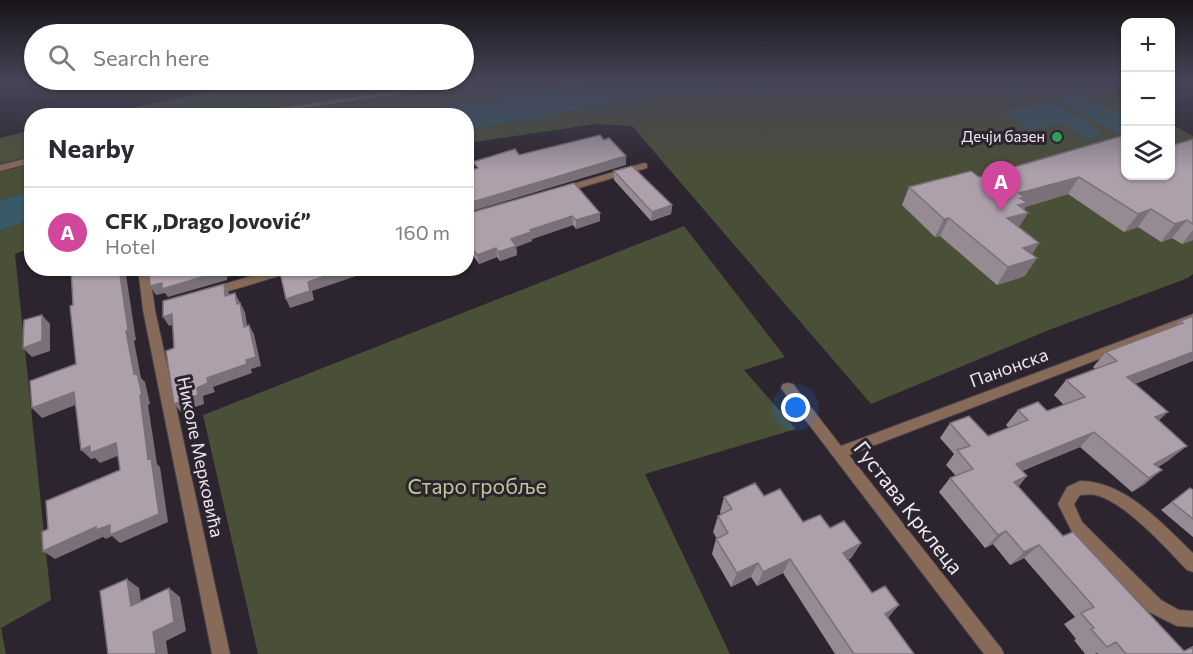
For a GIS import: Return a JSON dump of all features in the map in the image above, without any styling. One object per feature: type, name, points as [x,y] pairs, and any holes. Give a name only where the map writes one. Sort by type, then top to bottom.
[{"type":"street","points":[[0,168],[24,162]]},
{"type":"street","points":[[555,192],[644,166]]},
{"type":"street","name":"Николе Мерковића","points":[[145,276],[155,308],[221,654]]},
{"type":"street","points":[[204,294],[265,276]]},
{"type":"street","name":"Панонска","points":[[838,453],[1193,318]]},
{"type":"street","name":"Густава Крклеца","points":[[788,387],[995,654]]},
{"type":"street","points":[[1193,564],[1116,496],[1092,486],[1074,489],[1070,494],[1066,504],[1077,527],[1155,606],[1177,618],[1193,619]]},
{"type":"green space","points":[[569,112],[1121,112],[1121,180],[1175,180],[1175,126],[1193,136],[1193,274],[1188,278],[1049,330],[871,404],[632,126],[596,124],[474,142],[474,129]]},
{"type":"green space","points":[[24,132],[24,157],[0,163],[0,138]]},
{"type":"green space","points":[[24,157],[24,193],[0,200],[0,163]]},
{"type":"green space","points":[[24,222],[24,251],[15,254],[51,600],[1,628],[6,654],[0,654],[0,231]]},
{"type":"green space","name":"Старо гробље","points":[[684,226],[785,357],[744,370],[796,429],[645,474],[730,654],[258,654],[203,415]]},
{"type":"water","points":[[474,112],[570,112],[474,129]]},
{"type":"water","points":[[1003,112],[1070,112],[1085,120],[1101,135],[1087,139],[1062,123],[1032,130]]},
{"type":"water","points":[[1078,112],[1113,112],[1121,116],[1121,136]]},
{"type":"water","points":[[24,193],[24,222],[0,231],[0,200]]},
{"type":"building","points":[[600,135],[604,140],[609,138],[626,156],[474,202],[474,169],[478,168],[474,162],[515,149],[519,155]]},
{"type":"building","points":[[1121,136],[1121,180],[1175,180],[1175,144],[1193,139],[1193,224],[1187,220],[1175,224],[1151,209],[1138,214],[1079,177],[1019,193],[1024,197],[1020,198],[1027,203],[1018,205],[1028,213],[1007,218],[1039,243],[1023,248],[1037,258],[1008,267],[949,218],[944,219],[909,187],[971,171],[979,177]]},
{"type":"building","points":[[632,166],[672,205],[652,212],[614,171]]},
{"type":"building","points":[[574,183],[600,213],[576,220],[572,216],[530,230],[531,232],[511,239],[516,246],[498,252],[496,248],[477,255],[474,251],[474,212]]},
{"type":"building","points":[[71,276],[120,276],[128,330],[126,331],[134,374],[137,373],[142,395],[140,395],[148,459],[151,458],[159,514],[110,535],[110,525],[96,530],[96,527],[43,551],[42,532],[48,529],[46,501],[120,470],[116,443],[90,453],[90,446],[81,450],[74,392],[32,408],[30,381],[76,364],[70,306],[73,305]]},
{"type":"building","points":[[149,276],[205,276],[162,289],[162,283],[150,286]]},
{"type":"building","points":[[281,276],[325,276],[308,282],[310,291],[286,299]]},
{"type":"building","points":[[224,284],[225,296],[235,293],[237,304],[240,303],[244,327],[249,325],[256,357],[246,360],[247,364],[207,378],[208,383],[197,388],[198,395],[174,404],[166,351],[174,348],[172,314],[163,317],[163,301]]},
{"type":"building","points":[[42,315],[42,341],[23,348],[24,320]]},
{"type":"building","points":[[1193,316],[1193,352],[1127,377],[1168,412],[1155,417],[1187,446],[1154,464],[1162,470],[1149,478],[1094,432],[1016,464],[1027,476],[1014,482],[1063,536],[1073,532],[1184,651],[1193,647],[1193,654],[1126,654],[1116,642],[1107,647],[1091,629],[1094,628],[1081,613],[1094,607],[1039,545],[1024,552],[1006,531],[998,535],[950,478],[973,469],[957,450],[970,446],[950,423],[969,416],[988,436],[1028,420],[1018,410],[1038,402],[1047,411],[1085,397],[1066,380],[1117,361],[1106,352],[1183,323],[1180,321]]},
{"type":"building","points":[[755,483],[764,496],[780,489],[803,522],[820,515],[830,528],[844,521],[861,543],[843,553],[872,593],[885,586],[899,605],[885,614],[914,654],[854,654],[790,559],[763,572],[758,563],[737,573],[716,539],[728,533],[718,516],[732,509],[724,497]]},
{"type":"building","points":[[1190,488],[1193,490],[1193,519],[1172,502]]},
{"type":"building","points":[[127,579],[131,606],[169,588],[174,622],[153,632],[156,653],[154,654],[108,654],[100,591]]},
{"type":"place","name":"Дечји базен","points":[[1057,137]]},
{"type":"place","name":"CFK „Drago Jovović”","points":[[1001,211]]}]
